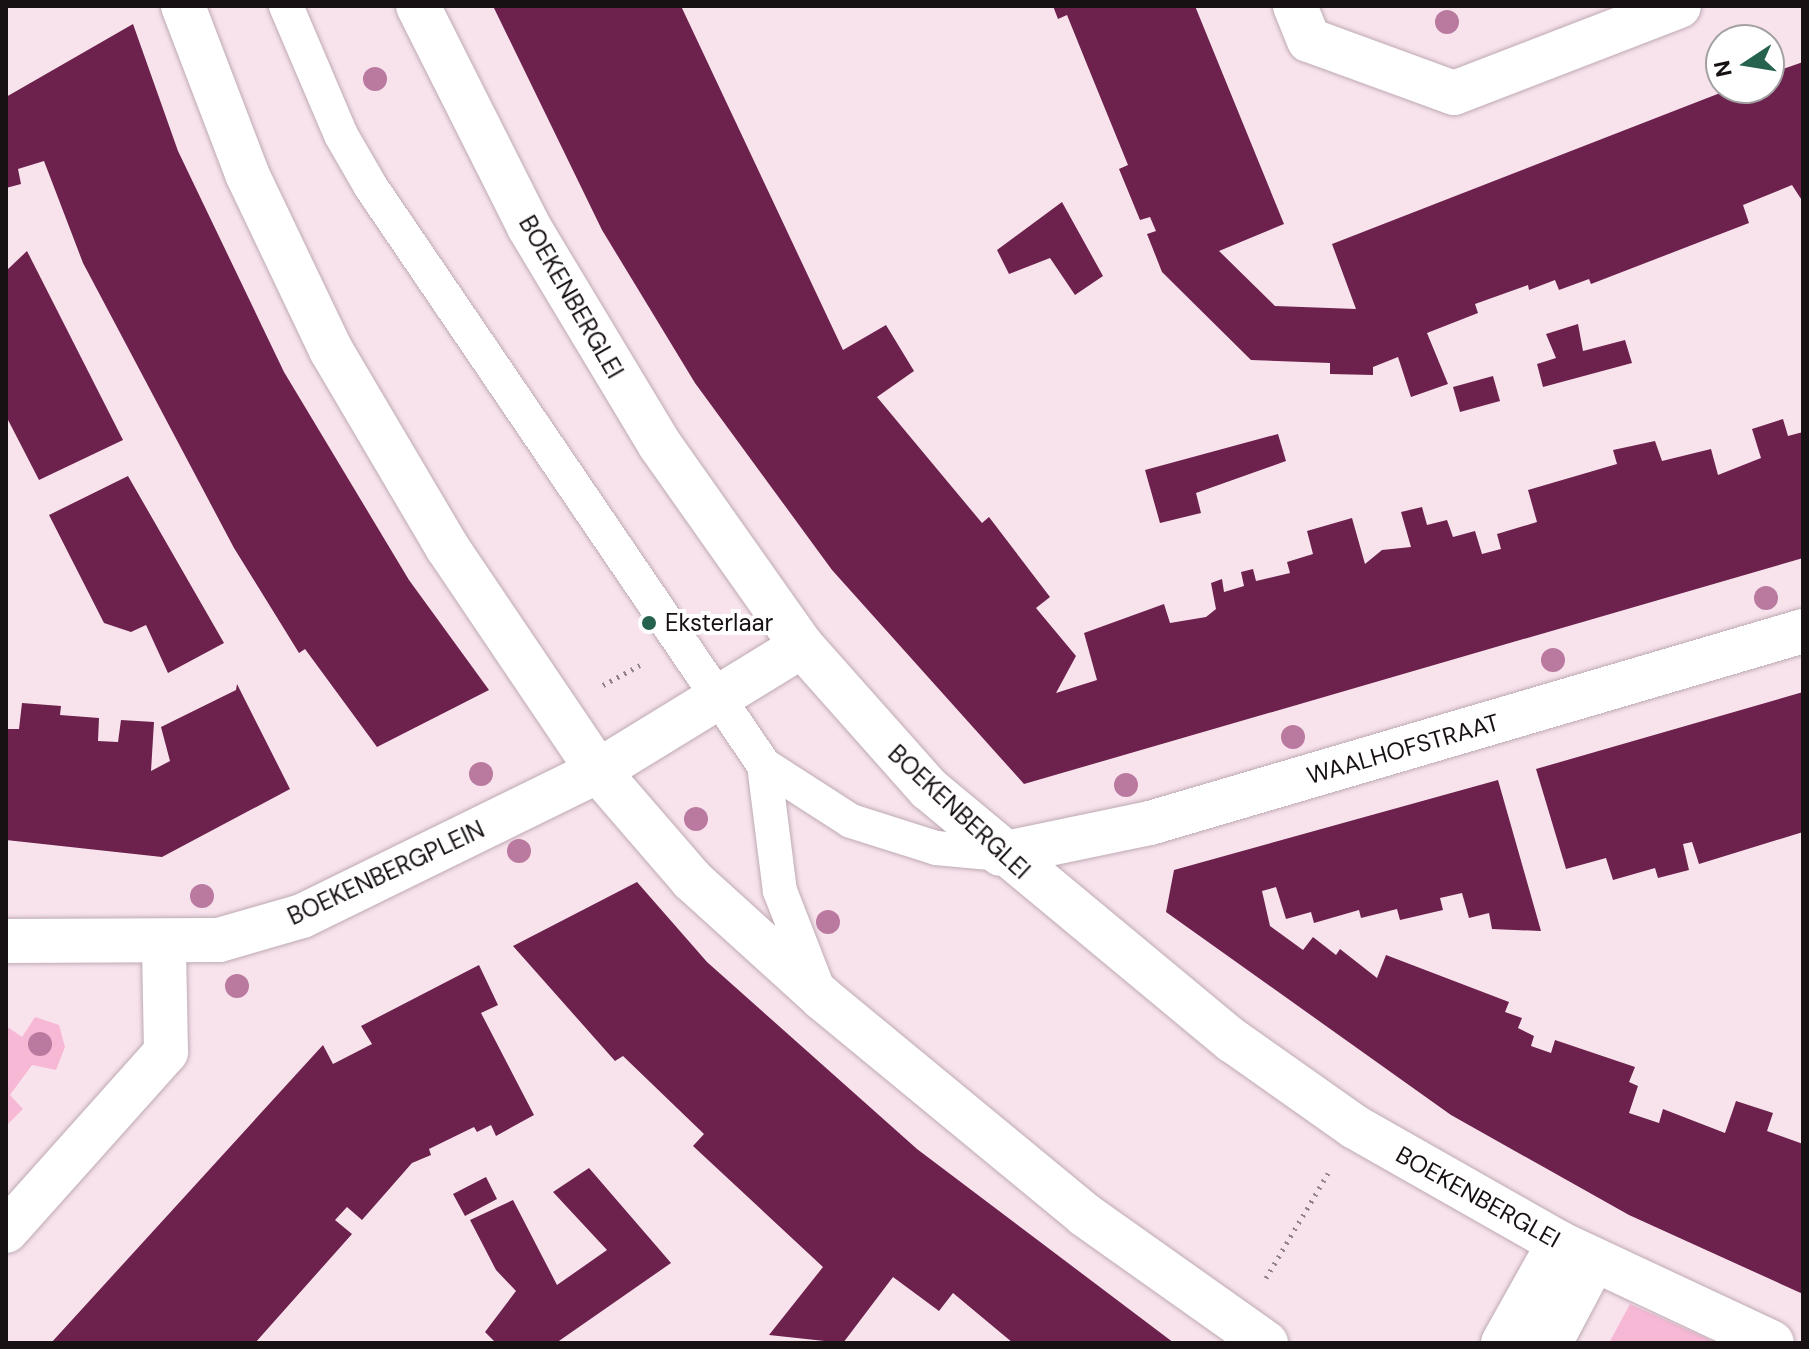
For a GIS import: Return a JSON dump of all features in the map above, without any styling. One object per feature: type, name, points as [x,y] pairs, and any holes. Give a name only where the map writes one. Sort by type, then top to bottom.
[{"type":"street","points":[[183,6],[247,174],[331,350],[447,547],[598,771],[692,880],[822,998],[1001,1148],[1252,1334]]},
{"type":"street","name":"BOEKENBERGLEI","points":[[418,6],[587,330],[802,646],[867,724],[1001,854],[1233,1041],[1355,1127],[1576,1252],[1772,1343]]},
{"type":"street","points":[[1295,6],[1309,40],[1454,93],[1679,6]]},
{"type":"street","name":"WAALHOFSTRAAT","points":[[1001,854],[1150,823],[1803,631]]},
{"type":"street","name":"BOEKENBERGPLEIN","points":[[6,941],[164,944],[232,937],[302,916],[598,771],[802,646]]},
{"type":"street","points":[[6,1231],[166,1052],[164,944]]},
{"type":"street","points":[[1503,1343],[1576,1252]]},
{"type":"street","points":[[1550,1343],[1576,1252]]},
{"type":"lane","points":[[286,6],[341,135],[371,187],[764,765],[851,821],[936,848],[1001,854]]},
{"type":"lane","points":[[764,765],[780,891],[822,998]]},
{"type":"path","points":[[597,684],[609,687],[649,659]]},
{"type":"path","points":[[1252,1334],[1355,1127]]},
{"type":"shaded area","points":[[35,1017],[59,1025],[65,1047],[56,1070],[32,1065],[10,1095],[23,1109],[6,1126],[6,1026],[22,1037]]},
{"type":"shaded area","points":[[1630,1304],[1717,1343],[1609,1343]]},
{"type":"building","points":[[493,6],[681,6],[843,350],[886,325],[914,371],[877,397],[982,523],[989,517],[1050,597],[1036,608],[1076,656],[1056,693],[1097,680],[1084,633],[1164,604],[1170,623],[1206,617],[1216,609],[1211,583],[1222,579],[1224,592],[1244,586],[1241,572],[1253,569],[1256,581],[1290,573],[1287,562],[1313,554],[1307,531],[1352,518],[1365,564],[1382,550],[1411,547],[1401,512],[1422,507],[1427,525],[1447,520],[1453,537],[1475,531],[1482,554],[1501,549],[1497,534],[1537,522],[1528,490],[1617,464],[1613,450],[1655,441],[1662,461],[1711,449],[1718,475],[1761,458],[1752,429],[1783,419],[1788,436],[1803,432],[1803,558],[1024,784],[832,570],[695,383],[602,230]]},
{"type":"building","points":[[1053,6],[1195,6],[1284,224],[1219,251],[1275,306],[1356,309],[1332,244],[1705,99],[1705,104],[1785,104],[1785,68],[1803,62],[1803,202],[1792,185],[1743,205],[1749,223],[1591,284],[1589,279],[1559,290],[1555,280],[1529,290],[1528,285],[1475,304],[1478,313],[1427,333],[1448,384],[1411,397],[1398,357],[1373,367],[1373,375],[1330,374],[1330,363],[1251,360],[1162,272],[1147,234],[1156,231],[1150,217],[1140,220],[1119,169],[1128,165],[1067,15],[1058,19]]},
{"type":"building","points":[[133,24],[178,151],[284,372],[409,580],[489,690],[377,747],[305,649],[299,653],[234,548],[83,263],[44,161],[18,169],[21,184],[6,188],[6,97]]},
{"type":"building","points":[[1062,202],[1103,276],[1075,295],[1050,258],[1009,274],[997,250]]},
{"type":"building","points":[[27,251],[123,440],[39,480],[6,416],[6,271]]},
{"type":"building","points":[[1578,324],[1583,351],[1625,340],[1632,363],[1543,387],[1537,364],[1556,358],[1546,334]]},
{"type":"building","points":[[1493,376],[1500,401],[1460,412],[1453,387]]},
{"type":"building","points":[[1278,434],[1286,461],[1196,493],[1201,513],[1160,523],[1145,470]]},
{"type":"building","points":[[128,476],[224,643],[168,673],[146,625],[131,632],[104,623],[49,515]]},
{"type":"building","points":[[237,684],[290,789],[162,857],[6,840],[6,729],[19,729],[22,703],[61,706],[60,715],[99,718],[98,741],[118,742],[121,720],[154,722],[151,771],[170,761],[161,727],[236,690]]},
{"type":"building","points":[[1803,692],[1803,832],[1699,864],[1692,842],[1683,844],[1689,870],[1658,878],[1655,868],[1613,880],[1606,858],[1566,869],[1536,769]]},
{"type":"building","points":[[1498,780],[1541,931],[1492,929],[1489,913],[1469,918],[1462,893],[1440,898],[1443,910],[1400,920],[1397,909],[1361,918],[1359,910],[1314,923],[1311,912],[1286,919],[1276,887],[1262,891],[1270,926],[1303,950],[1313,937],[1336,955],[1340,949],[1377,978],[1386,955],[1509,1002],[1505,1012],[1522,1018],[1518,1028],[1534,1036],[1531,1046],[1551,1053],[1555,1040],[1635,1067],[1629,1082],[1638,1086],[1629,1113],[1659,1123],[1663,1109],[1725,1133],[1736,1101],[1773,1113],[1767,1131],[1803,1144],[1803,1294],[1629,1215],[1451,1115],[1166,912],[1174,870]]},
{"type":"building","points":[[637,882],[707,962],[917,1149],[1174,1343],[1013,1343],[953,1293],[939,1311],[893,1277],[843,1343],[769,1335],[823,1267],[693,1146],[704,1134],[623,1056],[615,1061],[513,946]]},
{"type":"building","points":[[479,965],[498,1005],[481,1013],[534,1115],[496,1136],[491,1125],[477,1132],[474,1127],[429,1149],[431,1155],[412,1163],[362,1220],[347,1207],[335,1220],[352,1234],[255,1343],[51,1343],[323,1045],[333,1064],[372,1044],[361,1026]]},
{"type":"building","points":[[589,1168],[671,1263],[556,1343],[496,1343],[485,1332],[516,1291],[496,1270],[470,1220],[513,1200],[557,1285],[607,1250],[553,1192]]},
{"type":"building","points":[[486,1177],[497,1199],[465,1216],[453,1194]]},
{"type":"place","name":"Eksterlaar","points":[[649,623]]}]
